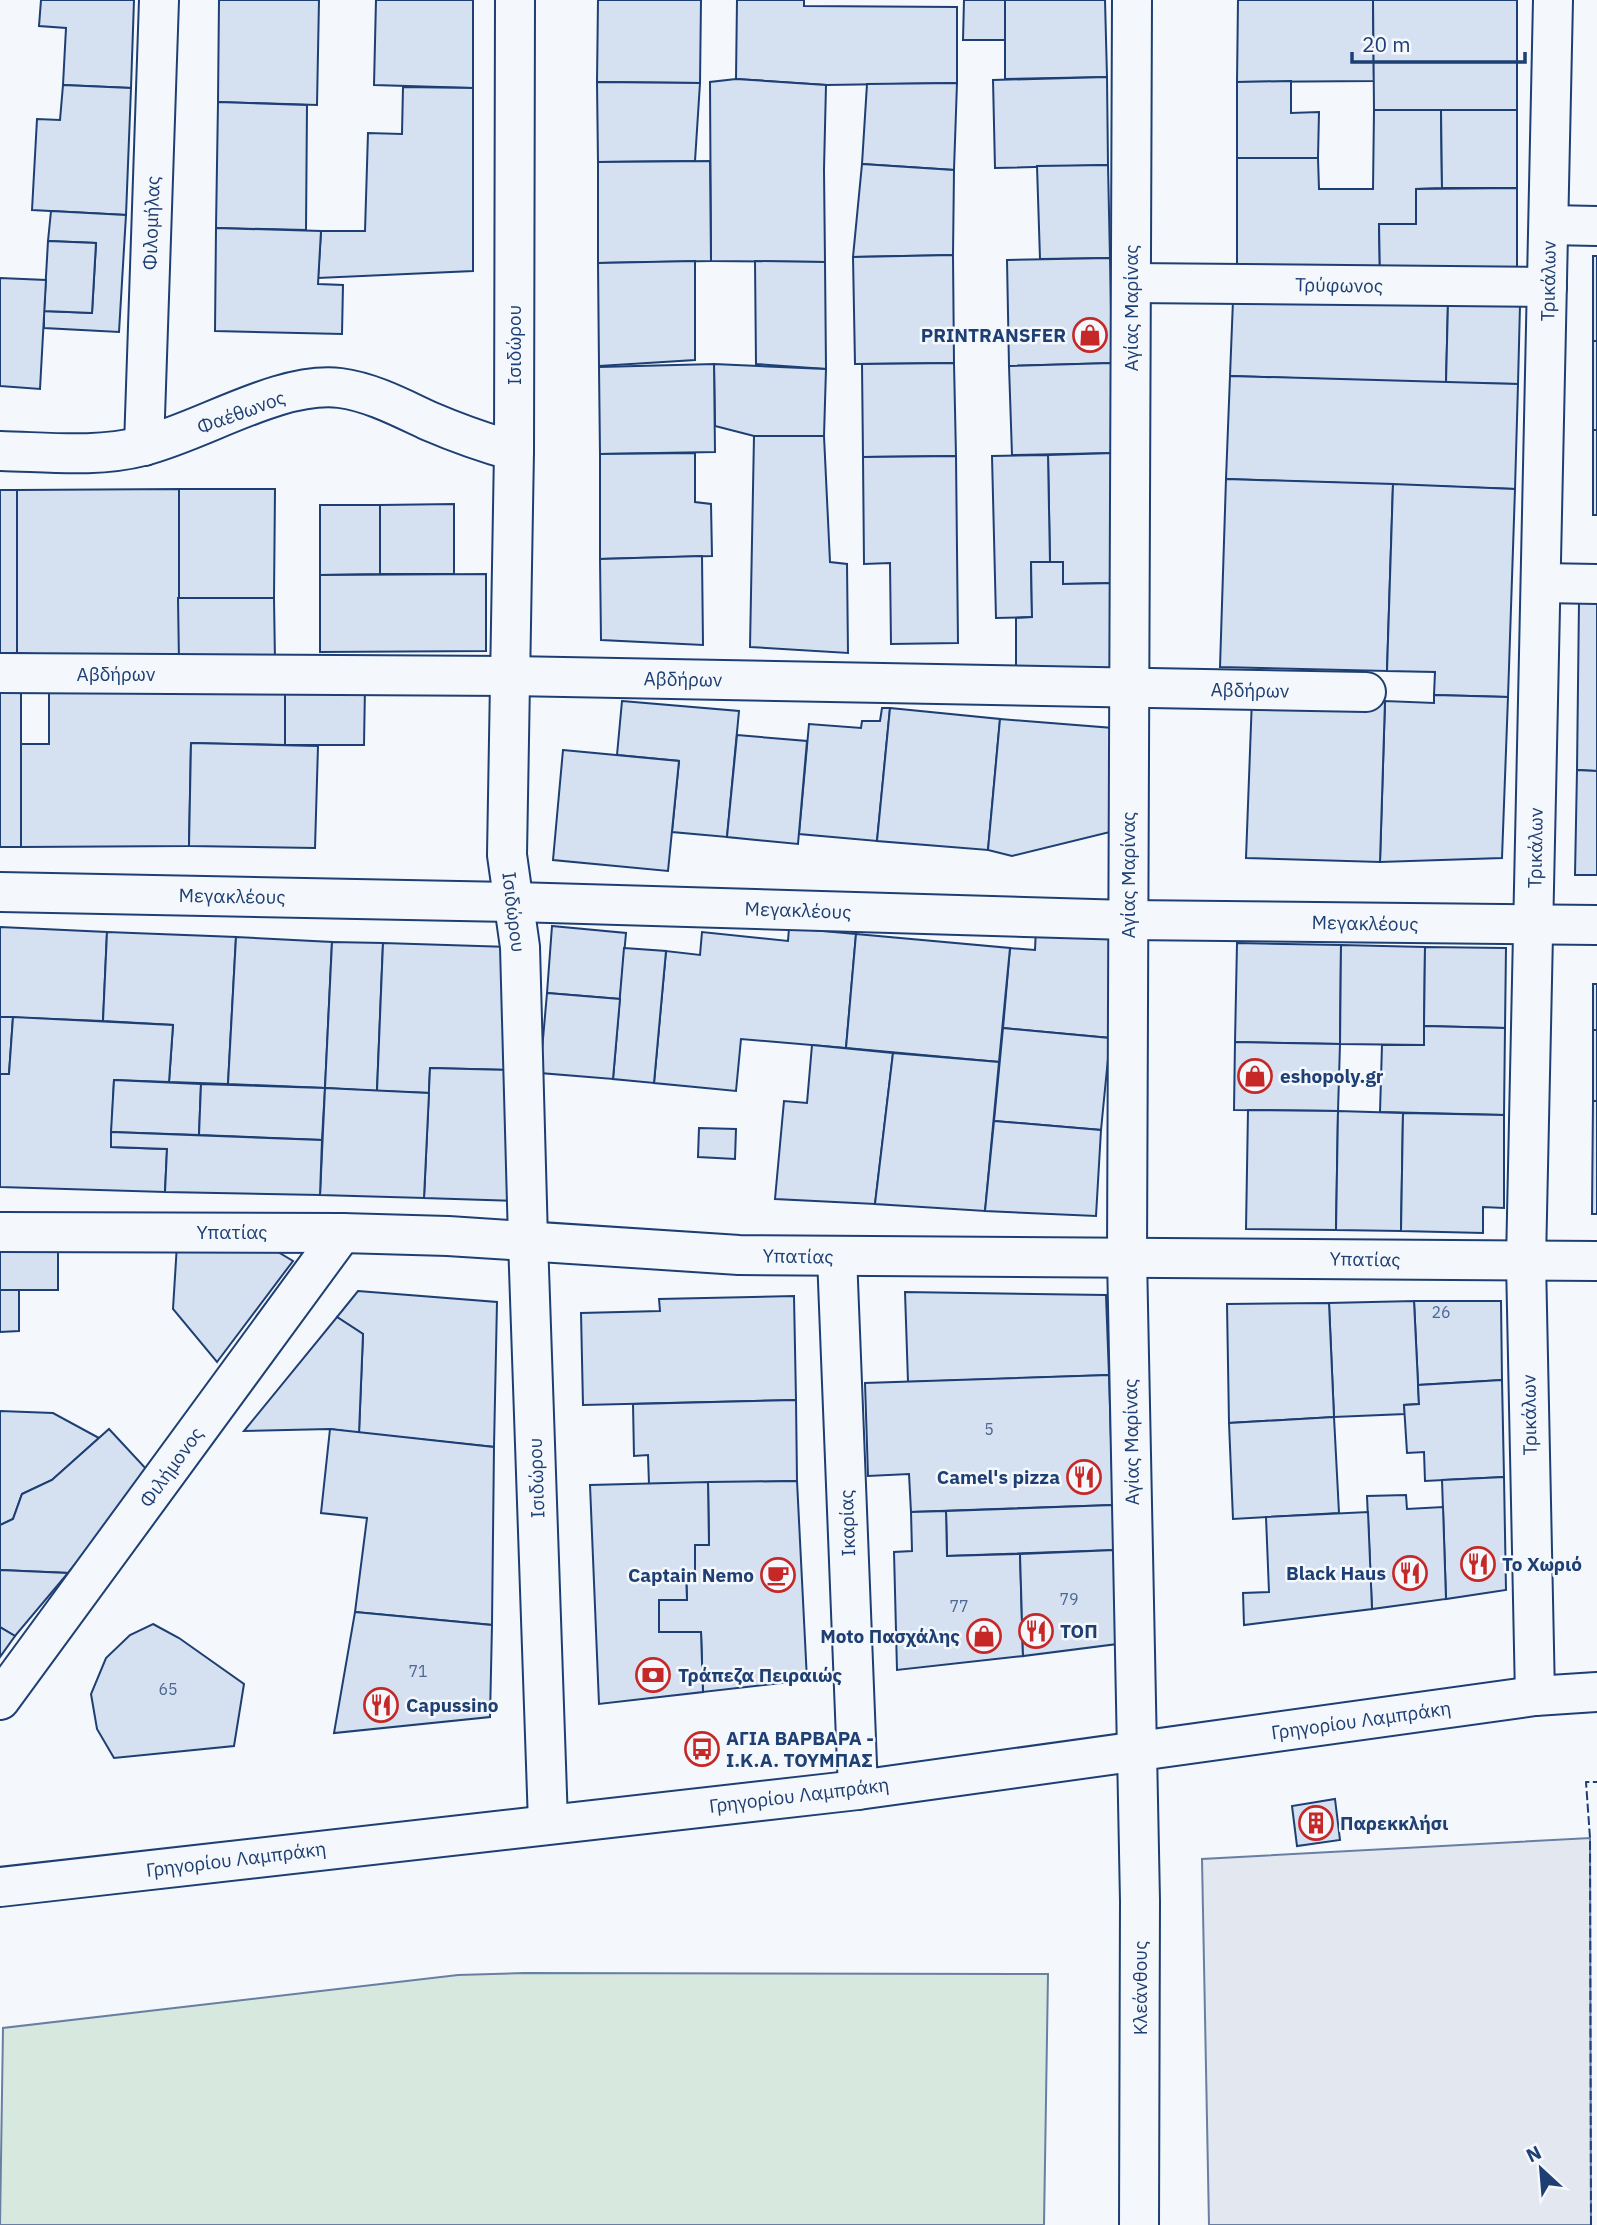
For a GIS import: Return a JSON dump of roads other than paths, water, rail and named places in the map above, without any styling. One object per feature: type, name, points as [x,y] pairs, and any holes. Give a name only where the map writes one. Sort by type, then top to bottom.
[{"type":"street","name":"Φιλομήλας","points":[[144,446],[159,0]]},
{"type":"street","name":"Ισιδώρου","points":[[515,0],[514,451],[507,855],[520,947],[548,1823]]},
{"type":"street","name":"Αγίας Μαρίνας","points":[[1132,0],[1127,1257],[1137,1751]]},
{"type":"street","name":"Τρικάλων","points":[[1535,1696],[1526,1261],[1553,0]]},
{"type":"street","points":[[1549,225],[1597,226]]},
{"type":"street","name":"Τρύφωνος","points":[[1131,283],[1547,287]]},
{"type":"street","name":"Φαέθωνος","points":[[0,451],[103,452],[144,446],[184,433],[264,400],[326,387],[361,393],[452,430],[514,451]]},
{"type":"street","points":[[1541,583],[1597,584]]},
{"type":"street","name":"Αβδήρων","points":[[0,673],[511,676],[1366,692]]},
{"type":"street","name":"Μεγακλέους","points":[[0,892],[515,902],[1128,920],[1597,925]]},
{"type":"street","name":"Υπατίας","points":[[0,1232],[342,1233],[528,1240],[739,1255],[1597,1261]]},
{"type":"street","name":"Φιλήμονος","points":[[0,1700],[342,1233]]},
{"type":"street","name":"Ικαρίας","points":[[836,1256],[858,1790]]},
{"type":"street","name":"Γρηγορίου Λαμπράκη","points":[[0,1886],[858,1790],[1535,1696],[1597,1692]]},
{"type":"street","name":"Κλεάνθους","points":[[1137,1751],[1140,1901],[1139,2225]]},
{"type":"place","name":"PRINTRANSFER","points":[[1090,335]]},
{"type":"place","name":"eshopoly.gr","points":[[1255,1076]]},
{"type":"place","name":"Camel's pizza","points":[[1084,1477]]},
{"type":"place","name":"Το Χωριό","points":[[1478,1564]]},
{"type":"place","name":"Black Haus","points":[[1410,1573]]},
{"type":"place","name":"Captain Nemo","points":[[778,1575]]},
{"type":"place","name":"ΤΟΠ","points":[[1036,1631]]},
{"type":"place","name":"Moto Πασχάλης","points":[[984,1636]]},
{"type":"place","name":"Τράπεζα Πειραιώς","points":[[653,1675]]},
{"type":"place","name":"Capussino","points":[[381,1705]]},
{"type":"place","name":"ΑΓΙΑ ΒΑΡΒΑΡΑ - Ι.Κ.Α. ΤΟΥΜΠΑΣ","points":[[702,1749]]},
{"type":"place","name":"Παρεκκλήσι","points":[[1316,1823]]}]
